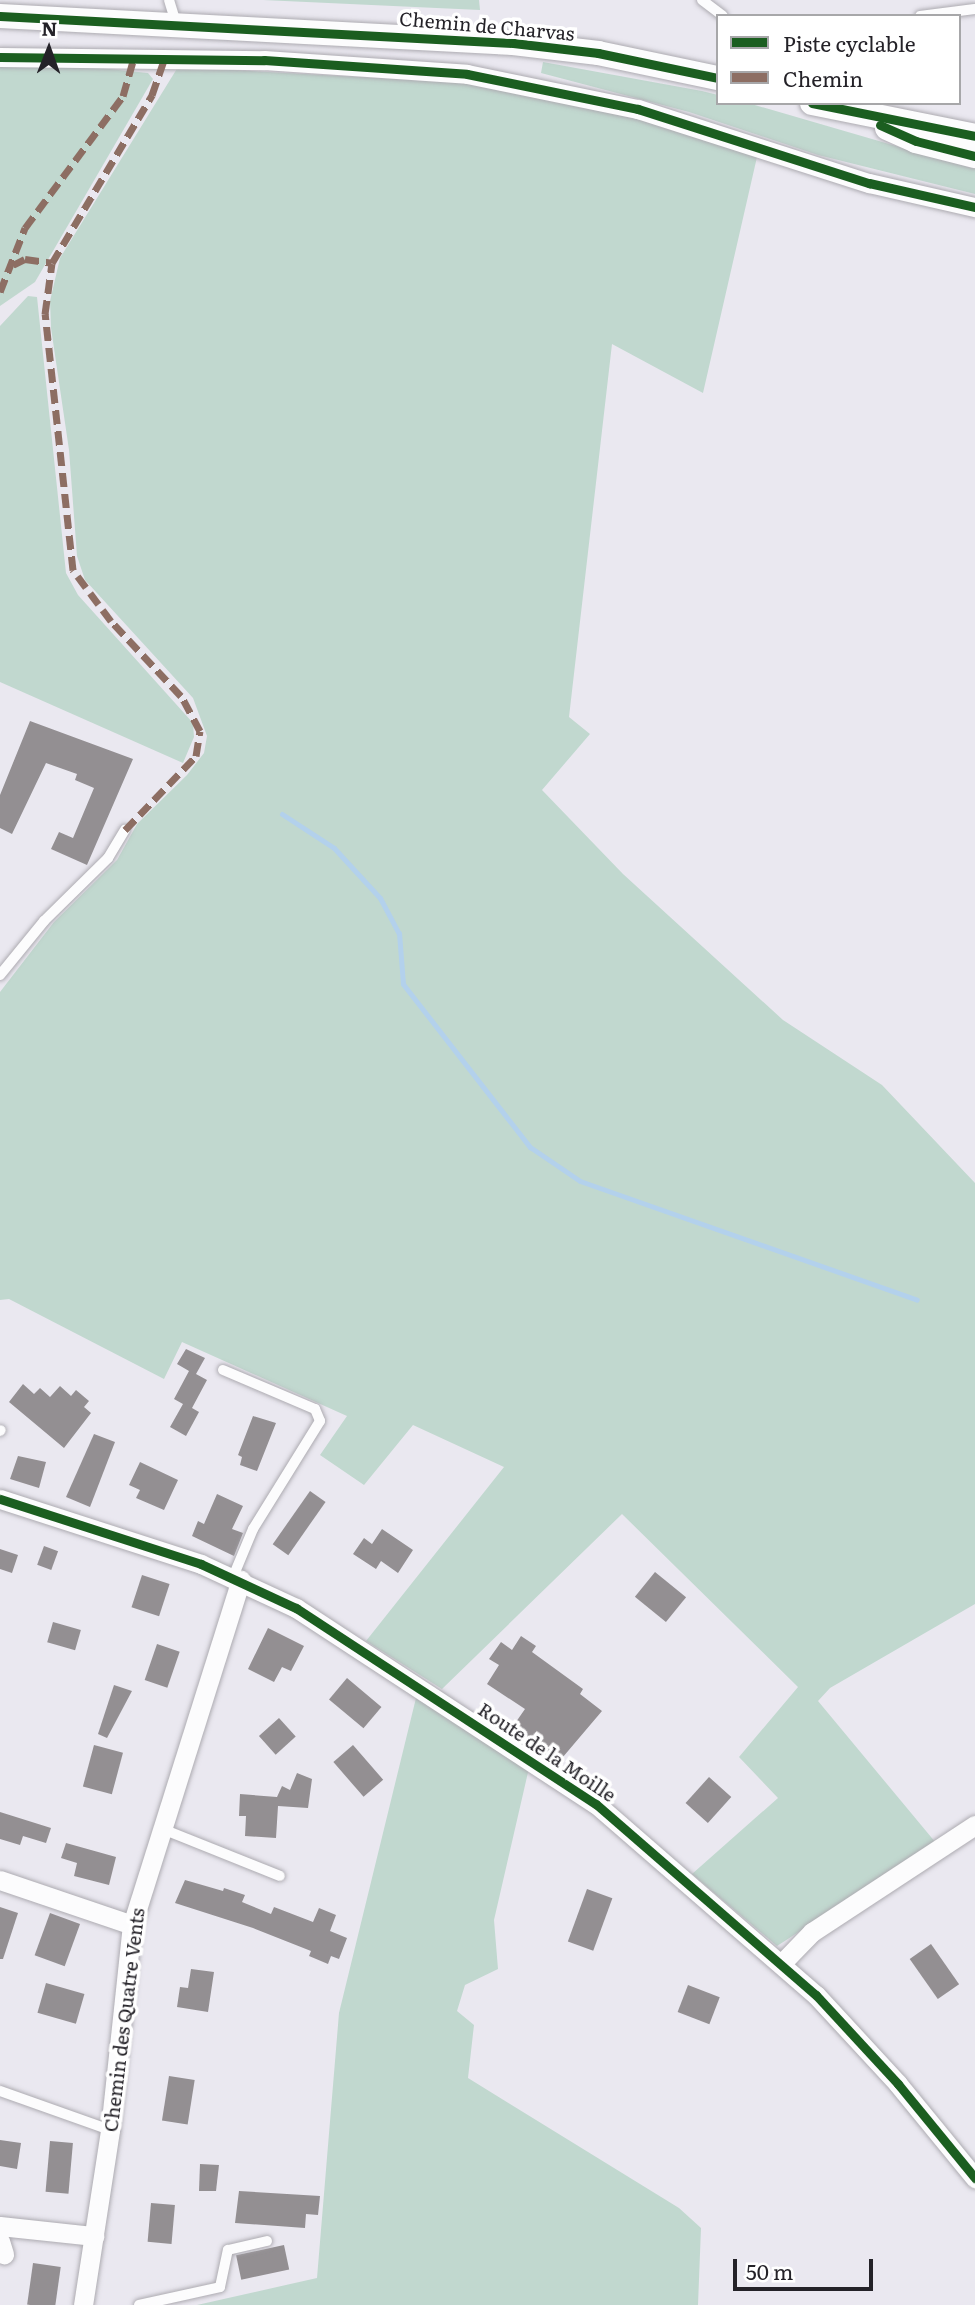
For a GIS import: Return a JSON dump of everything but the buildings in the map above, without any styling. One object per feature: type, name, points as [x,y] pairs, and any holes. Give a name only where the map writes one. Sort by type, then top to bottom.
[{"type":"street","name":"Chemin de Charvas","points":[[0,16],[525,44],[598,53],[716,78]]},
{"type":"street","points":[[0,57],[264,60],[467,74],[638,109],[869,183],[975,207]]},
{"type":"street","points":[[820,105],[858,115],[975,136]]},
{"type":"street","points":[[858,115],[916,141],[975,156]]},
{"type":"street","name":"Route de la Moille","points":[[0,1499],[237,1579],[296,1608],[596,1804],[781,1964],[855,2034],[975,2178]]},
{"type":"street","name":"Chemin des Quatre Vents","points":[[83,2305],[110,2130],[132,1925],[237,1579]]},
{"type":"street","points":[[781,1964],[812,1932],[975,1825]]},
{"type":"street","points":[[0,1880],[132,1925]]},
{"type":"street","points":[[0,2226],[94,2236]]},
{"type":"lane","points":[[169,0],[177,24]]},
{"type":"lane","points":[[702,0],[720,14]]},
{"type":"lane","points":[[936,14],[975,9]]},
{"type":"lane","points":[[0,975],[44,922],[108,858],[125,830]]},
{"type":"lane","points":[[223,1370],[315,1409],[320,1421],[253,1529],[237,1579]]},
{"type":"lane","points":[[160,1828],[279,1876]]},
{"type":"lane","points":[[0,2091],[110,2130]]},
{"type":"lane","points":[[139,2305],[220,2287],[229,2250],[267,2241]]},
{"type":"green space","points":[[263,0],[479,0],[480,10]]},
{"type":"green space","points":[[543,62],[702,91],[716,94],[716,105],[755,105],[975,169],[975,194],[818,155],[689,112],[541,73]]},
{"type":"green space","points":[[0,67],[99,68],[148,73],[153,79],[35,282],[0,306]]},
{"type":"green space","points":[[178,67],[469,83],[656,123],[757,157],[703,393],[612,344],[569,717],[590,734],[542,790],[623,874],[783,1020],[882,1085],[975,1183],[975,1604],[830,1688],[818,1701],[936,1843],[777,1946],[692,1874],[778,1798],[739,1757],[798,1687],[622,1514],[442,1689],[366,1641],[504,1467],[413,1425],[364,1485],[320,1455],[347,1416],[182,1342],[164,1379],[9,1299],[0,1300],[0,992],[54,922],[117,860],[137,824],[187,775],[204,753],[207,736],[193,698],[85,580],[77,556],[69,450],[51,328],[50,301],[60,258]]},
{"type":"green space","points":[[28,296],[37,297],[66,573],[78,595],[193,723],[194,737],[183,763],[0,682],[0,326]]},
{"type":"green space","points":[[416,1698],[529,1768],[494,1920],[498,1969],[465,1985],[457,2011],[474,2025],[468,2078],[679,2208],[701,2228],[698,2305],[197,2305],[317,2278],[339,2013]]},
{"type":"waterway","points":[[282,814],[334,848],[380,898],[399,933],[403,984],[530,1147],[580,1181],[917,1300]]},
{"type":"marked path","points":[[0,292],[25,228],[123,96],[134,58]]},
{"type":"marked path","points":[[125,830],[196,756],[200,731],[181,696],[111,621],[73,570],[45,314],[52,263],[152,95],[165,58]]},
{"type":"marked path","points":[[13,265],[25,259],[52,263]]},
{"type":"cycle path","points":[[0,16],[513,43],[598,53],[716,78]]},
{"type":"cycle path","points":[[0,57],[264,60],[467,74],[638,109],[869,183],[975,207]]},
{"type":"cycle path","points":[[822,105],[975,136]]},
{"type":"cycle path","points":[[880,125],[916,141],[975,156]]},
{"type":"cycle path","points":[[0,1499],[201,1564],[296,1608],[596,1804],[816,1995],[898,2084],[975,2178]]}]
